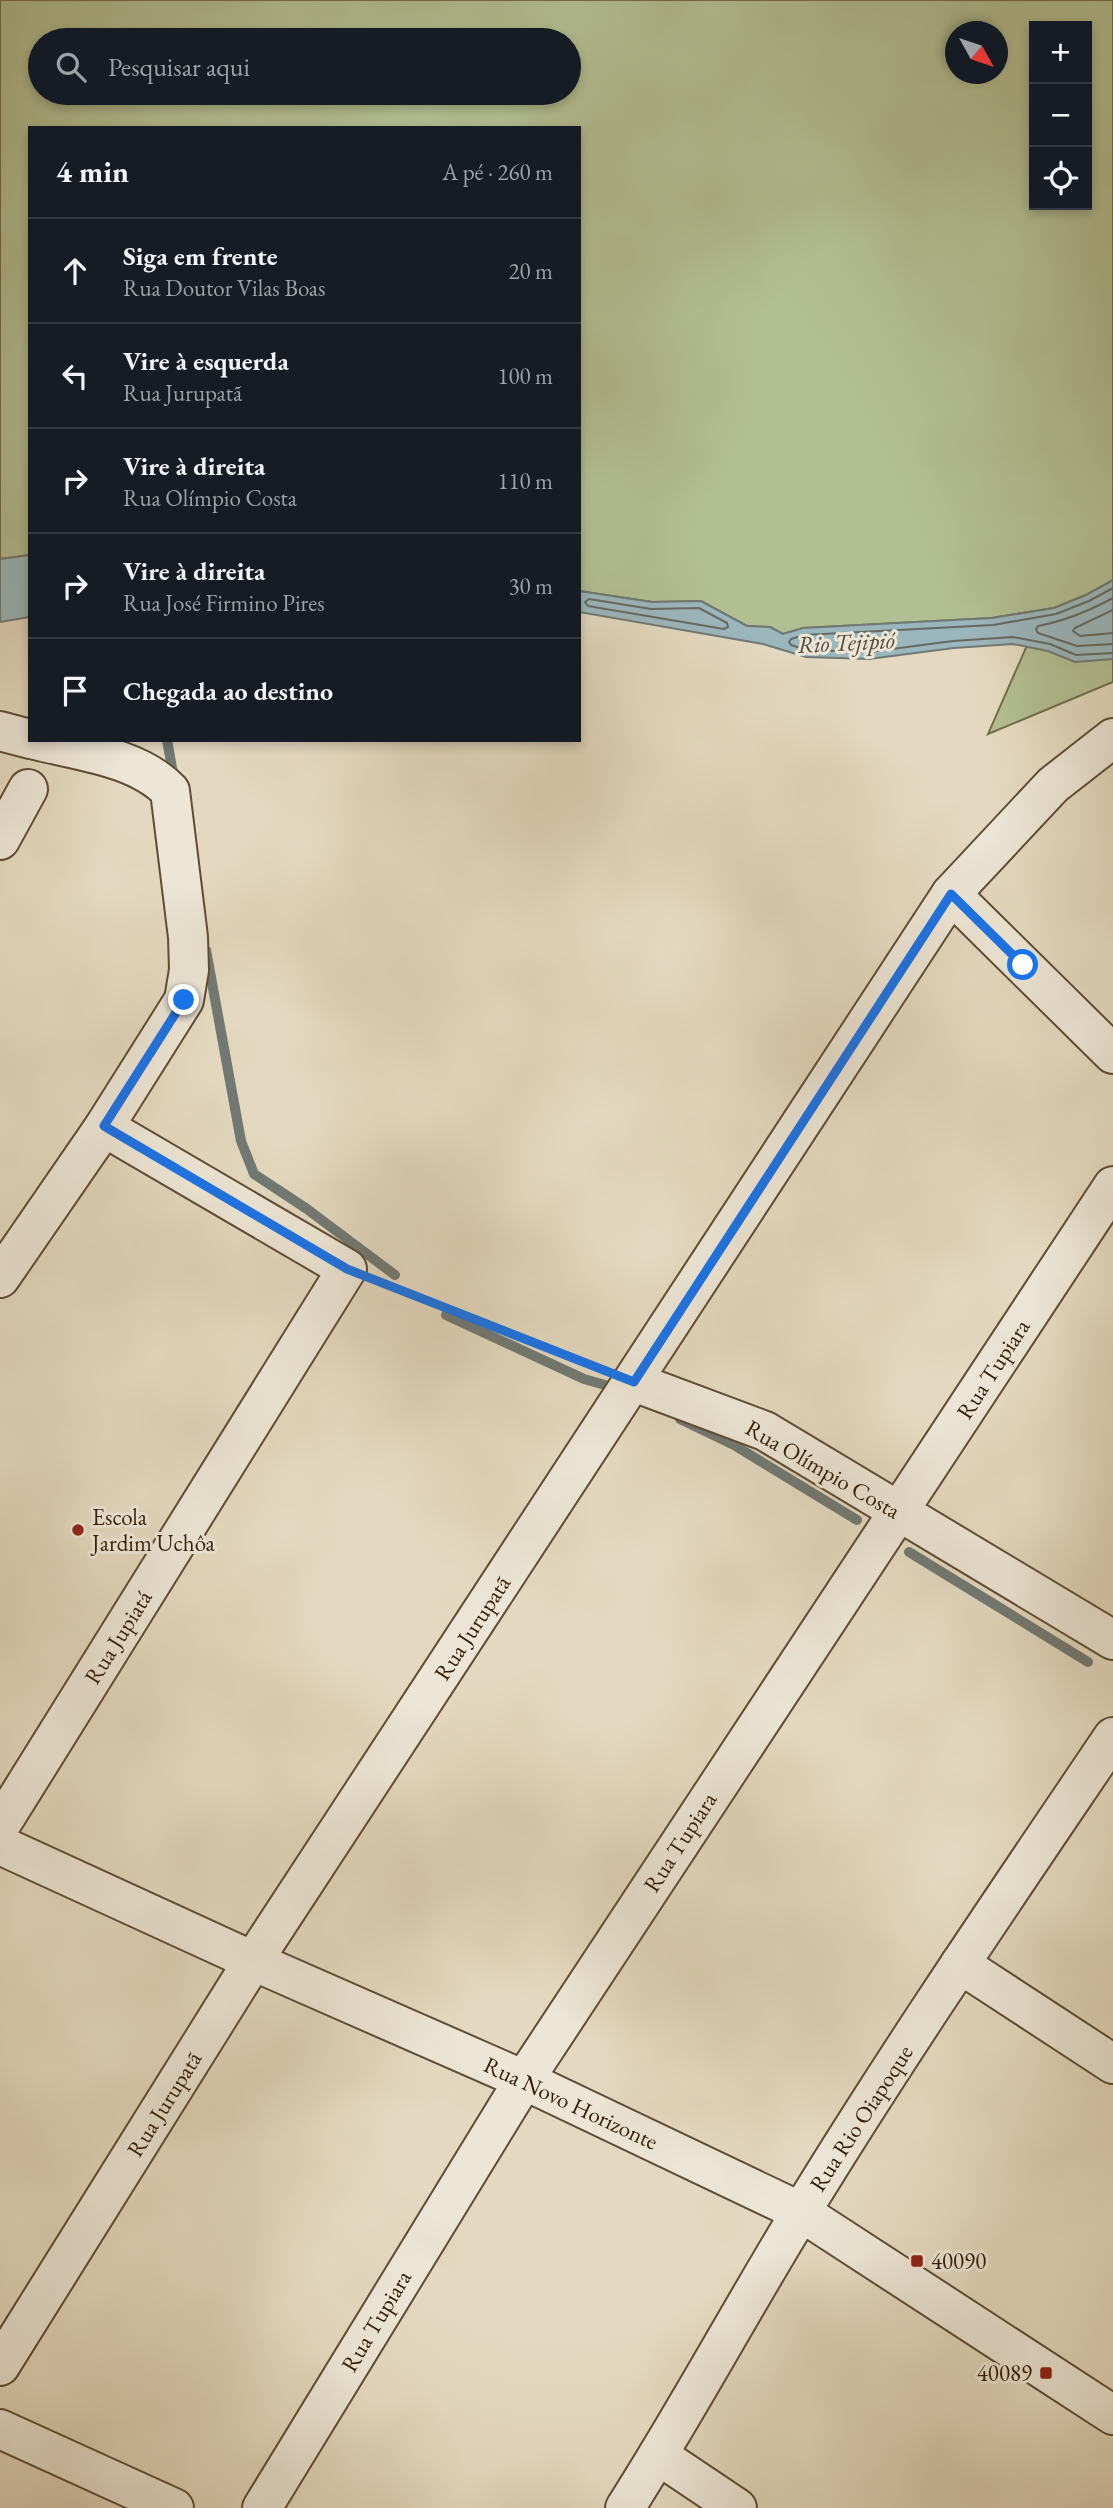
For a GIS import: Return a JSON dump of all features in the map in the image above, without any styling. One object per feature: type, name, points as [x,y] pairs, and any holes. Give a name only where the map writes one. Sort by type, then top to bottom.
[{"type":"street","points":[[0,732],[28,739]]},
{"type":"street","name":"Rua Jurupatã","points":[[0,2366],[253,1961],[951,894],[1053,785],[1113,738]]},
{"type":"street","points":[[0,1278],[104,1126],[184,1000],[189,970],[188,937],[170,791],[159,780],[136,766],[40,742]]},
{"type":"street","points":[[0,840],[28,789]]},
{"type":"street","points":[[951,894],[1113,1054]]},
{"type":"street","points":[[104,1126],[347,1269]]},
{"type":"street","name":"Rua Tupiara","points":[[262,2508],[523,2080],[1113,1186]]},
{"type":"street","name":"Rua Jupiatá","points":[[0,1826],[347,1269]]},
{"type":"street","name":"Rua Olímpio Costa","points":[[634,1382],[765,1431],[1113,1640]]},
{"type":"street","name":"Rua Rio Oiapoque","points":[[625,2508],[801,2212],[960,1964],[1113,1737]]},
{"type":"street","name":"Rua Novo Horizonte","points":[[0,1845],[253,1961],[523,2080],[801,2212],[1113,2415]]},
{"type":"street","points":[[960,1964],[1113,2064]]},
{"type":"street","points":[[0,2429],[174,2508]]},
{"type":"street","points":[[658,2455],[737,2508]]},
{"type":"path","points":[[347,1269],[634,1382]]},
{"type":"green space","points":[[0,0],[1113,0],[1113,580],[1054,608],[992,618],[803,628],[783,634],[770,627],[747,626],[701,601],[652,602],[581,591],[581,126],[28,126],[28,555],[0,559]]},
{"type":"green space","points":[[1113,614],[1113,682],[988,734],[1032,634]]},
{"type":"water","points":[[28,555],[28,617],[0,622],[0,559]]},
{"type":"water","name":"Rio Tejipió","points":[[1113,580],[1113,659],[1075,662],[1048,651],[1013,644],[954,648],[869,659],[806,657],[763,644],[581,612],[581,591],[652,602],[701,601],[747,626],[770,627],[783,634],[803,628],[992,618],[1054,608]]},
{"type":"waterway","points":[[167,742],[174,779]]},
{"type":"waterway","points":[[206,950],[241,1141],[254,1174],[307,1209],[395,1275]]},
{"type":"waterway","points":[[446,1315],[584,1379],[619,1389]]},
{"type":"waterway","points":[[680,1419],[734,1445],[857,1520]]},
{"type":"waterway","points":[[909,1552],[1088,1662]]},
{"type":"place","name":"Escola Jardim Uchôa","points":[[78,1530]]},
{"type":"place","name":"40090","points":[[917,2261]]},
{"type":"place","name":"40089","points":[[1046,2373]]},
{"type":"route","points":[[184,1000],[104,1126],[347,1269],[634,1382],[951,894],[1023,965]]}]
